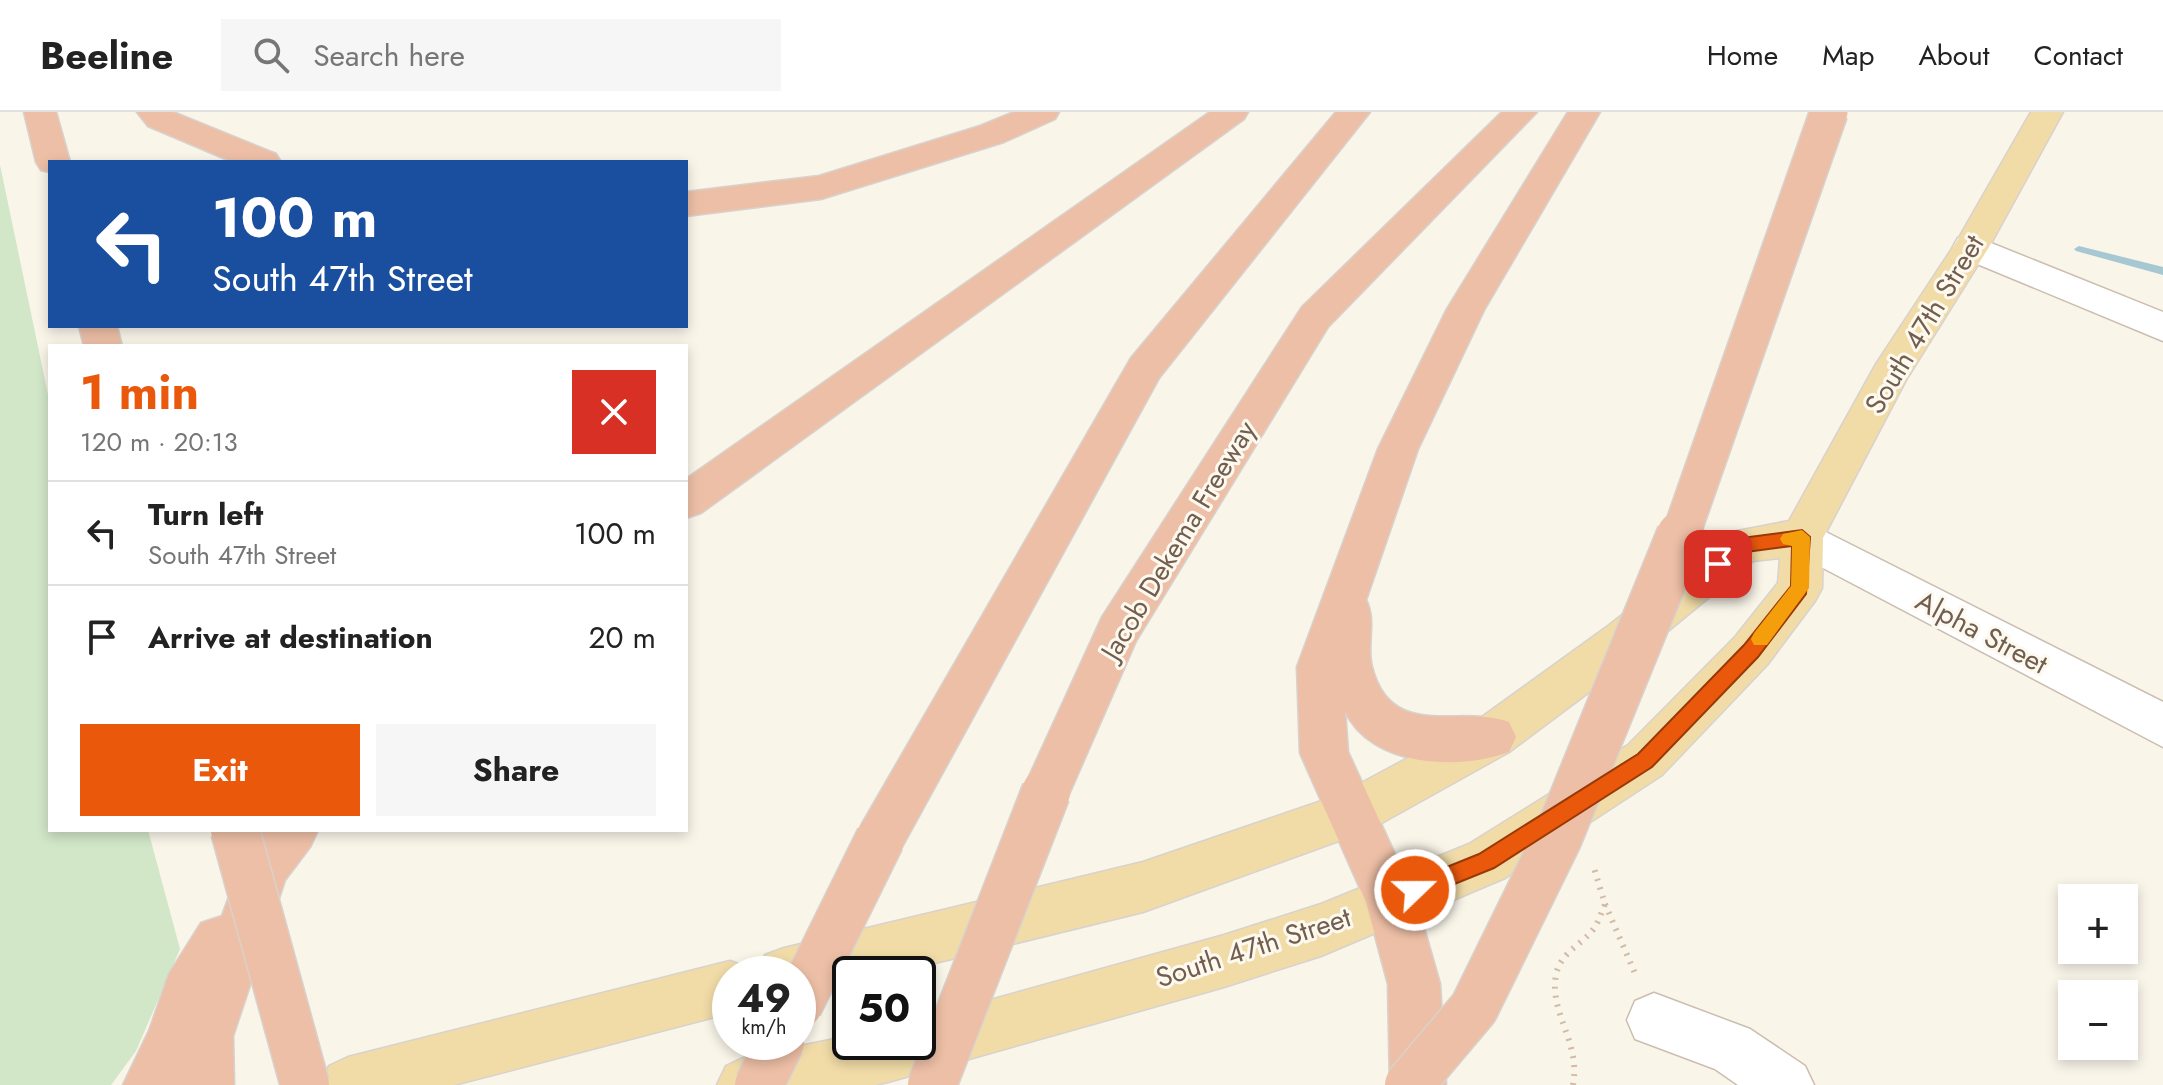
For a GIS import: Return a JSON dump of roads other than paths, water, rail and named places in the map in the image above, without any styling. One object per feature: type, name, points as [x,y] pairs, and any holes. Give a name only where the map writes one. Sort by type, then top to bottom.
[{"type":"highway","points":[[40,112],[52,160]]},
{"type":"highway","points":[[153,112],[160,119],[259,160]]},
{"type":"highway","points":[[688,204],[821,187],[992,134],[1043,112]]},
{"type":"highway","points":[[688,500],[1232,112]]},
{"type":"highway","points":[[816,969],[880,839],[1145,368],[1354,112]]},
{"type":"highway","name":"Jacob Dekema Freeway","points":[[932,1085],[1046,792],[1118,631],[1315,317],[1521,112]]},
{"type":"highway","points":[[1418,1085],[1414,984],[1391,900],[1324,753],[1320,667],[1398,449],[1466,309],[1584,112]]},
{"type":"highway","points":[[1409,1085],[1474,1008],[1558,837],[1665,580],[1829,112]]},
{"type":"highway","points":[[1350,578],[1349,666],[1367,708],[1399,734],[1443,740],[1492,737]]},
{"type":"highway","points":[[151,1085],[173,1041],[188,993],[264,842]]},
{"type":"highway","points":[[206,1085],[206,1036],[264,842]]},
{"type":"highway","points":[[264,842],[305,1085]]},
{"type":"highway","points":[[759,1085],[771,1060]]},
{"type":"main road","name":"South 47th Street","points":[[745,1085],[888,1055],[1224,961],[1321,930],[1487,861],[1645,760],[1751,651],[1800,588],[1802,537],[1890,374],[1971,247],[2047,112]]},
{"type":"main road","points":[[816,966],[1143,887],[1352,814],[1492,737],[1624,640],[1742,545],[1802,537]]},
{"type":"main road","points":[[348,1085],[712,992]]},
{"type":"street","points":[[1971,247],[2163,327]]},
{"type":"street","name":"Alpha Street","points":[[1802,537],[2163,726]]},
{"type":"street","points":[[1654,1020],[1731,1048],[1786,1085]]},
{"type":"waterway","points":[[2079,249],[2163,271]]}]
